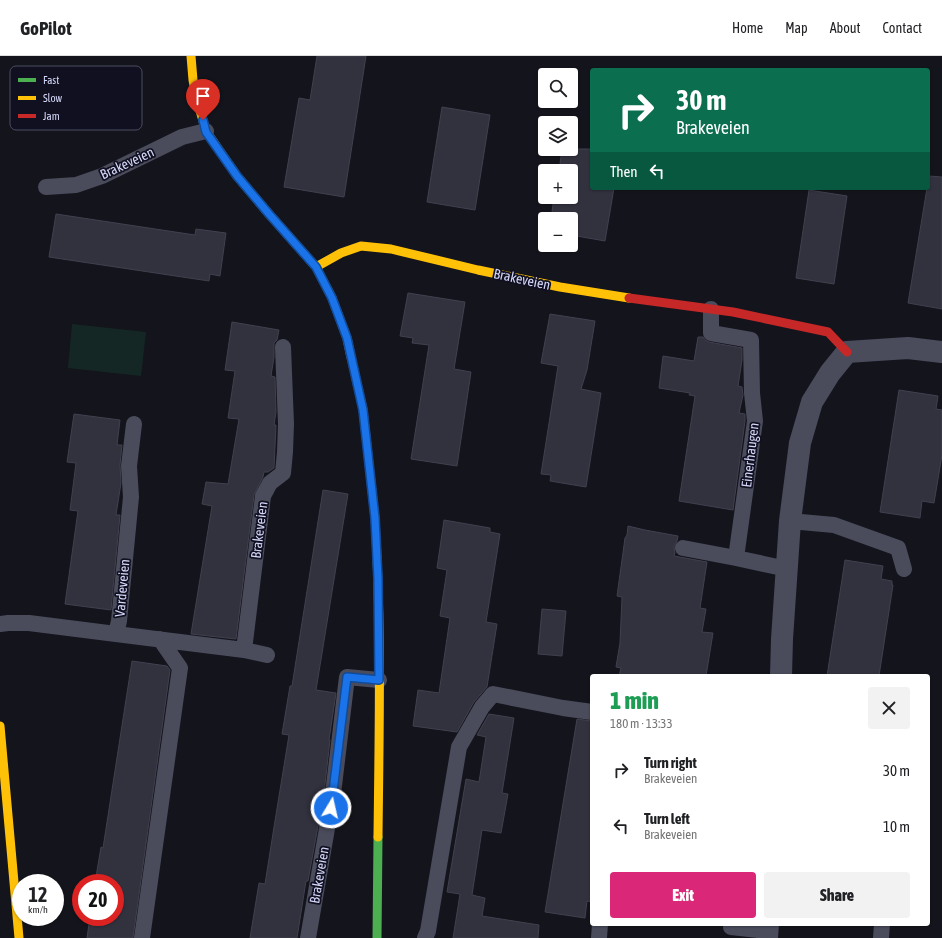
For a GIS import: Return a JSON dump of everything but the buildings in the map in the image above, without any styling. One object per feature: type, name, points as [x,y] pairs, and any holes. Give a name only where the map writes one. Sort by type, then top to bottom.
[{"type":"street","points":[[191,56],[196,97],[206,132],[237,176],[316,267],[332,298],[347,338],[363,410],[375,518],[378,579],[379,680],[377,938]]},
{"type":"street","name":"Brakeveien","points":[[316,267],[341,253],[361,246],[392,249],[478,270],[560,287],[733,312],[828,332],[847,352]]},
{"type":"street","points":[[781,674],[790,521],[800,443],[812,402],[830,374],[847,352],[908,348],[942,352]]},
{"type":"street","points":[[0,726],[19,938]]},
{"type":"lane","name":"Brakeveien","points":[[46,187],[76,185],[102,176],[182,137],[206,132]]},
{"type":"lane","name":"Einerhaugen","points":[[711,309],[711,333],[751,340],[752,393],[755,421],[736,558]]},
{"type":"lane","name":"Brakeveien","points":[[244,650],[263,496],[270,482],[283,473],[286,424],[283,347]]},
{"type":"lane","name":"Vardeveien","points":[[0,624],[28,623],[116,634],[119,621],[131,497],[129,466],[134,424]]},
{"type":"lane","points":[[790,521],[834,525],[898,548],[904,569]]},
{"type":"lane","points":[[683,548],[787,570]]},
{"type":"lane","points":[[116,634],[244,650],[267,655]]},
{"type":"lane","points":[[142,938],[180,668],[160,639]]},
{"type":"lane","name":"Brakeveien","points":[[308,938],[333,794],[347,677],[379,680]]},
{"type":"lane","points":[[425,938],[428,931],[459,747],[482,707],[493,694],[590,712]]},
{"type":"lane","points":[[599,938],[600,926]]},
{"type":"lane","points":[[731,926],[767,931]]},
{"type":"lane","points":[[882,926],[882,938]]},
{"type":"green space","points":[[72,324],[146,332],[141,376],[68,368]]},
{"type":"traffic: fast","points":[[377,938],[378,837]]},
{"type":"traffic: slow","points":[[191,56],[196,97],[206,131],[237,176],[316,267],[332,298],[347,338],[351,357]]},
{"type":"traffic: slow","points":[[316,267],[341,253],[361,246],[391,249],[478,270],[560,287],[629,298]]},
{"type":"traffic: slow","points":[[377,557],[379,662],[378,837]]},
{"type":"traffic: slow","points":[[0,726],[19,938]]},
{"type":"traffic: jam","points":[[629,298],[733,312],[828,332],[847,352]]},
{"type":"traffic: jam","points":[[351,357],[363,409],[375,518],[377,557]]},
{"type":"route","points":[[203,120],[206,132],[237,176],[316,267],[332,298],[347,338],[363,410],[375,518],[378,579],[379,680],[347,677],[331,808]]}]
